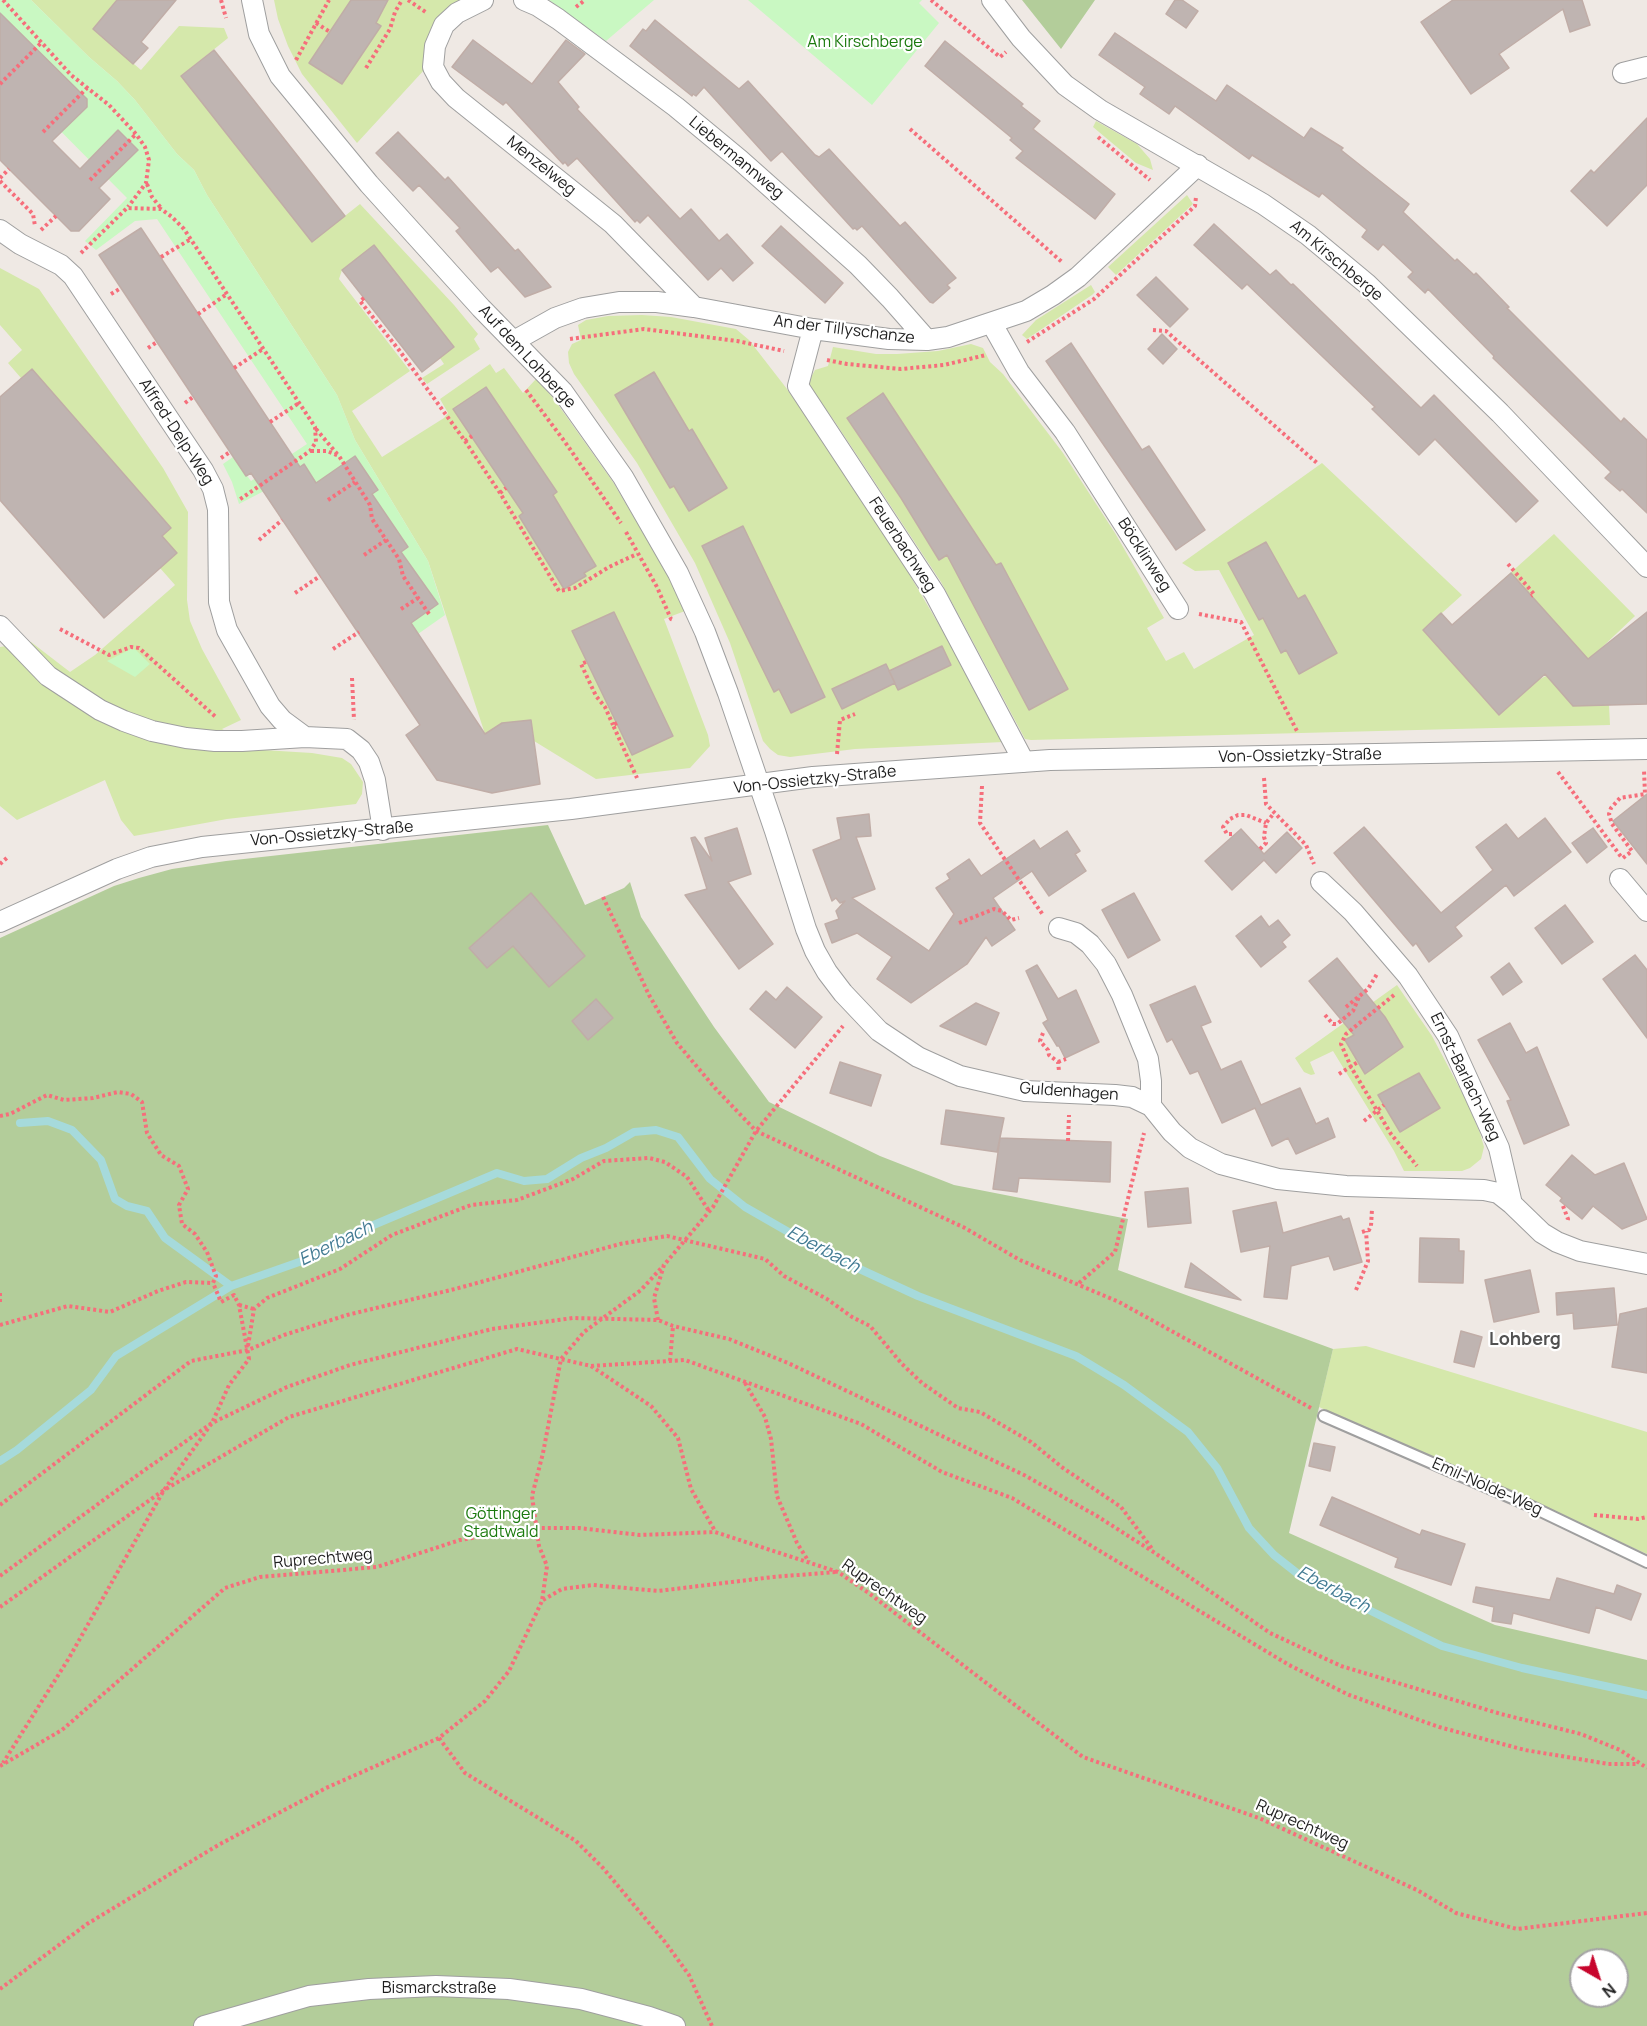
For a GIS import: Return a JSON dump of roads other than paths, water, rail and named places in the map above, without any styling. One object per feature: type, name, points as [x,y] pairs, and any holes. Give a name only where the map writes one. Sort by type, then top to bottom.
[{"type":"street","name":"Auf dem Lohberge","points":[[252,0],[259,33],[280,76],[369,184],[563,392],[623,477],[678,573],[705,632],[759,784]]},
{"type":"street","name":"Menzelweg","points":[[483,0],[457,13],[444,25],[435,46],[433,66],[441,82],[456,98],[613,224],[694,307]]},
{"type":"street","name":"Liebermannweg","points":[[524,0],[558,19],[676,107],[740,160],[858,265],[927,340]]},
{"type":"street","name":"Am Kirschberge","points":[[992,0],[1021,38],[1065,85],[1100,110],[1263,204],[1308,235],[1367,284],[1500,413],[1647,567]]},
{"type":"street","points":[[1623,73],[1647,67]]},
{"type":"street","name":"An der Tillyschanze","points":[[514,341],[555,318],[583,308],[619,302],[657,302],[694,307],[813,329],[889,339],[927,340],[948,337],[1026,311],[1053,295],[1078,277],[1198,165]]},
{"type":"street","name":"Alfred-Delp-Weg","points":[[0,230],[20,244],[66,268],[207,477],[216,499],[219,518],[218,589],[224,623],[275,714],[305,737]]},
{"type":"street","name":"Böcklinweg","points":[[992,324],[1019,372],[1065,432],[1178,609]]},
{"type":"street","name":"Feuerbachweg","points":[[813,329],[798,386],[935,594],[1024,762]]},
{"type":"street","points":[[0,626],[48,676],[100,710],[152,731],[214,741],[333,737],[352,742],[361,750],[372,769],[383,830]]},
{"type":"street","name":"Von-Ossietzky-Straße","points":[[0,922],[117,869],[151,857],[202,847],[383,830],[648,800],[836,775],[1024,762],[1647,749]]},
{"type":"street","name":"Guldenhagen","points":[[759,784],[815,951],[827,972],[857,1010],[897,1044],[939,1068],[979,1081],[1024,1091],[1132,1097],[1151,1106]]},
{"type":"street","points":[[1620,879],[1647,911]]},
{"type":"street","name":"Ernst-Barlach-Weg","points":[[1321,882],[1353,912],[1411,981],[1448,1036],[1499,1148],[1512,1204]]},
{"type":"street","points":[[1059,928],[1076,933],[1090,944],[1106,964],[1117,984],[1148,1059],[1151,1106],[1172,1132],[1190,1148],[1221,1164],[1278,1179],[1346,1186],[1484,1190],[1498,1193],[1542,1233],[1557,1242],[1580,1251],[1647,1264]]},
{"type":"street","name":"Bismarckstraße","points":[[204,2026],[309,1996],[369,1989],[436,1986],[509,1989],[581,1999],[675,2026]]},
{"type":"lane","name":"Emil-Nolde-Weg","points":[[1324,1416],[1526,1504],[1647,1562]]},
{"type":"waterway","points":[[20,1123],[48,1121],[72,1130],[101,1160],[115,1199],[127,1206],[147,1211],[165,1238],[231,1286]]},
{"type":"waterway","name":"Eberbach","points":[[0,1461],[91,1390],[116,1356],[231,1286],[302,1261],[326,1245],[497,1173],[524,1181],[547,1179],[581,1158],[606,1148],[634,1132],[656,1130],[678,1137],[710,1179],[745,1207],[825,1253],[918,1296],[1076,1356],[1124,1385],[1188,1432],[1217,1468],[1249,1528],[1274,1555],[1302,1577],[1442,1646],[1522,1668],[1647,1695]]},
{"type":"district","name":"Lohberg","points":[[1525,1340]]},
{"type":"park label","name":"Göttinger Stadtwald","points":[[501,1524]]}]
